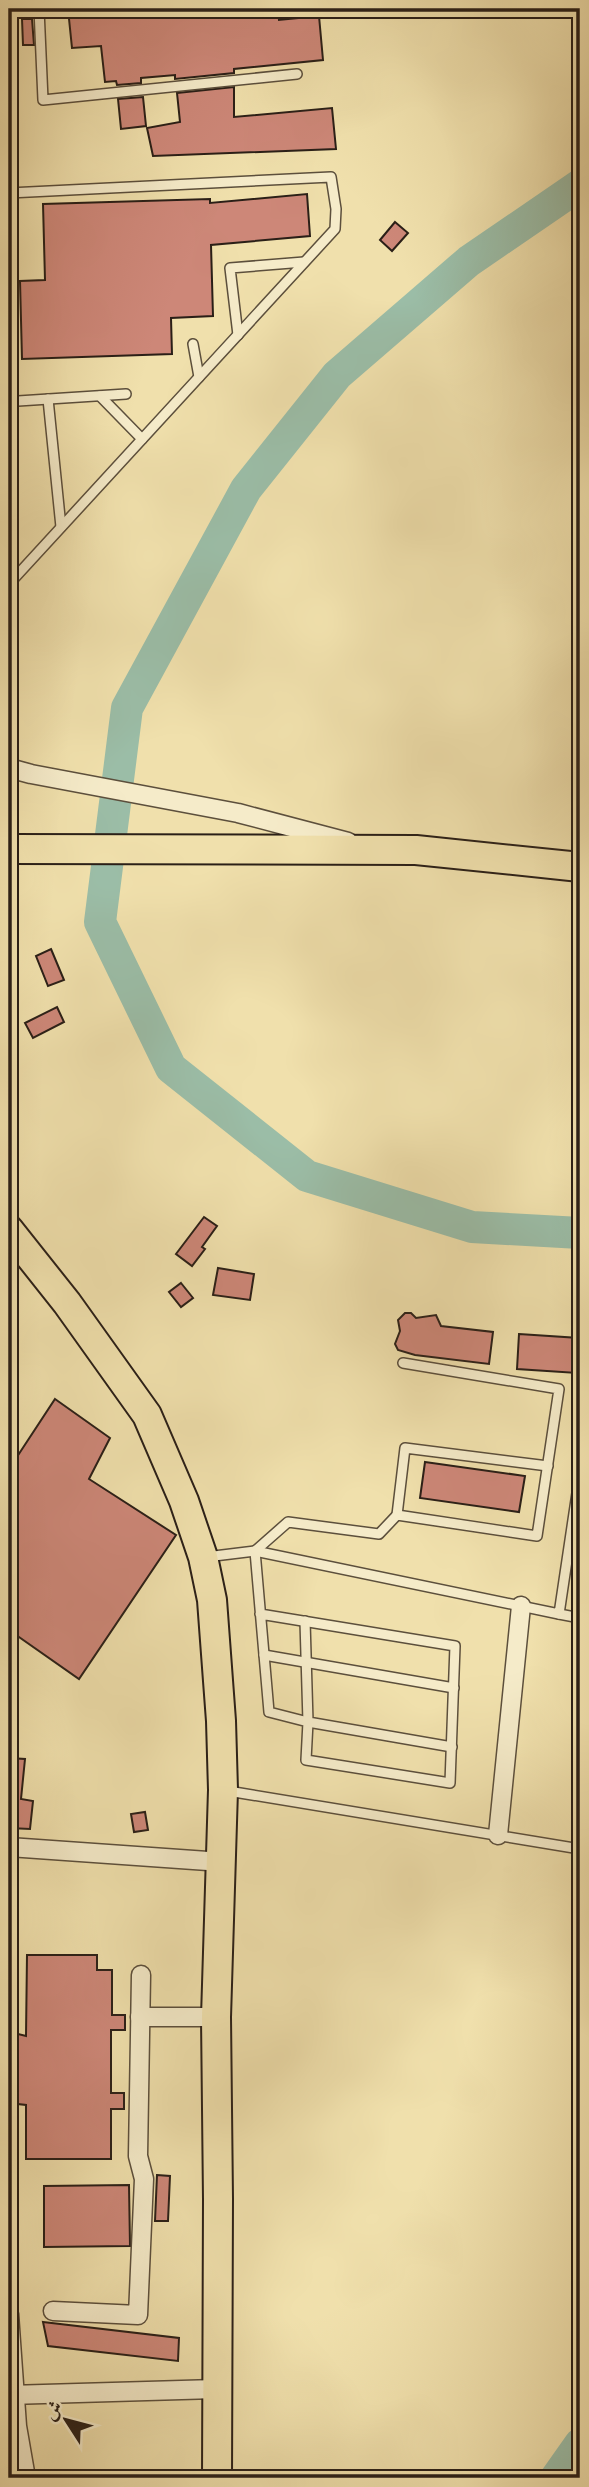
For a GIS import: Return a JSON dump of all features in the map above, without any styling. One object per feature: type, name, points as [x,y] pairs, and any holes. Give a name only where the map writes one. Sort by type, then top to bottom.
[{"type":"main road","points":[[9,849],[428,851],[580,867]]},
{"type":"main road","points":[[9,1230],[67,1303],[146,1415],[184,1502],[203,1557],[212,1600],[223,1790],[216,2017],[217,2478]]},
{"type":"street","points":[[9,768],[238,813],[379,850]]},
{"type":"street","points":[[498,1835],[521,1606]]},
{"type":"street","points":[[9,1847],[222,1862]]},
{"type":"street","points":[[53,2311],[138,2315],[144,2179],[138,2156],[141,1975]]},
{"type":"street","points":[[140,2017],[216,2017]]},
{"type":"street","points":[[9,2314],[12,2395],[26,2478]]},
{"type":"street","points":[[12,2395],[216,2389]]},
{"type":"lane","points":[[38,9],[43,100],[297,74]]},
{"type":"lane","points":[[9,192],[331,177],[336,209],[335,229],[9,584]]},
{"type":"lane","points":[[238,335],[230,268],[304,262]]},
{"type":"lane","points":[[193,344],[199,377]]},
{"type":"lane","points":[[18,401],[126,394]]},
{"type":"lane","points":[[100,396],[142,439]]},
{"type":"lane","points":[[48,399],[61,527]]},
{"type":"lane","points":[[397,1515],[537,1536],[559,1389],[403,1363]]},
{"type":"lane","points":[[255,1551],[288,1522],[380,1534],[397,1515],[405,1448],[548,1466]]},
{"type":"lane","points":[[559,1614],[580,1473]]},
{"type":"lane","points":[[255,1551],[269,1712],[308,1722],[452,1747]]},
{"type":"lane","points":[[203,1557],[255,1551],[580,1618]]},
{"type":"lane","points":[[260,1614],[304,1621],[455,1646],[450,1783],[306,1760],[308,1722],[304,1621]]},
{"type":"lane","points":[[264,1655],[454,1688]]},
{"type":"lane","points":[[223,1790],[580,1849]]},
{"type":"building","points":[[68,9],[278,9],[279,20],[319,16],[323,60],[234,69],[234,73],[175,79],[175,75],[141,78],[141,83],[117,85],[116,81],[105,82],[101,46],[72,48]]},
{"type":"building","points":[[22,19],[32,19],[34,45],[23,45]]},
{"type":"building","points":[[234,87],[234,117],[332,108],[336,149],[153,156],[147,128],[180,122],[177,93]]},
{"type":"building","points":[[143,97],[146,126],[121,129],[118,99]]},
{"type":"building","points":[[307,194],[310,236],[211,245],[213,316],[171,318],[172,354],[22,359],[20,281],[45,280],[43,204],[210,199],[210,203]]},
{"type":"building","points":[[395,222],[408,233],[392,251],[380,240]]},
{"type":"building","points":[[51,949],[64,980],[48,986],[36,956]]},
{"type":"building","points":[[57,1007],[64,1022],[33,1038],[25,1023]]},
{"type":"building","points":[[204,1217],[217,1226],[192,1266],[176,1254]]},
{"type":"building","points":[[218,1268],[254,1274],[250,1300],[213,1295]]},
{"type":"building","points":[[181,1283],[193,1298],[181,1307],[169,1292]]},
{"type":"building","points":[[405,1313],[411,1313],[416,1318],[436,1315],[441,1326],[493,1332],[489,1364],[415,1355],[398,1350],[395,1344],[400,1331],[398,1320]]},
{"type":"building","points":[[519,1334],[579,1338],[577,1373],[517,1369]]},
{"type":"building","points":[[55,1399],[110,1438],[89,1479],[176,1535],[79,1679],[9,1630],[9,1574],[15,1564],[9,1560],[9,1469]]},
{"type":"building","points":[[425,1462],[525,1476],[519,1512],[420,1498]]},
{"type":"building","points":[[9,1758],[25,1759],[21,1799],[33,1801],[30,1829],[9,1828]]},
{"type":"building","points":[[145,1812],[148,1830],[134,1832],[131,1814]]},
{"type":"building","points":[[27,1955],[97,1955],[97,1970],[112,1970],[112,2015],[125,2015],[125,2030],[111,2030],[111,2093],[124,2093],[124,2109],[111,2109],[111,2159],[26,2159],[26,2105],[9,2103],[9,2056],[14,2033],[26,2036]]},
{"type":"building","points":[[157,2175],[170,2176],[168,2221],[155,2221]]},
{"type":"building","points":[[129,2185],[130,2246],[44,2247],[44,2186]]},
{"type":"building","points":[[43,2322],[179,2338],[178,2361],[48,2346]]},
{"type":"waterway","points":[[580,185],[469,261],[337,375],[246,489],[127,708],[100,922],[171,1068],[307,1176],[472,1227],[580,1233]]},
{"type":"waterway","points":[[556,2478],[580,2444]]}]
